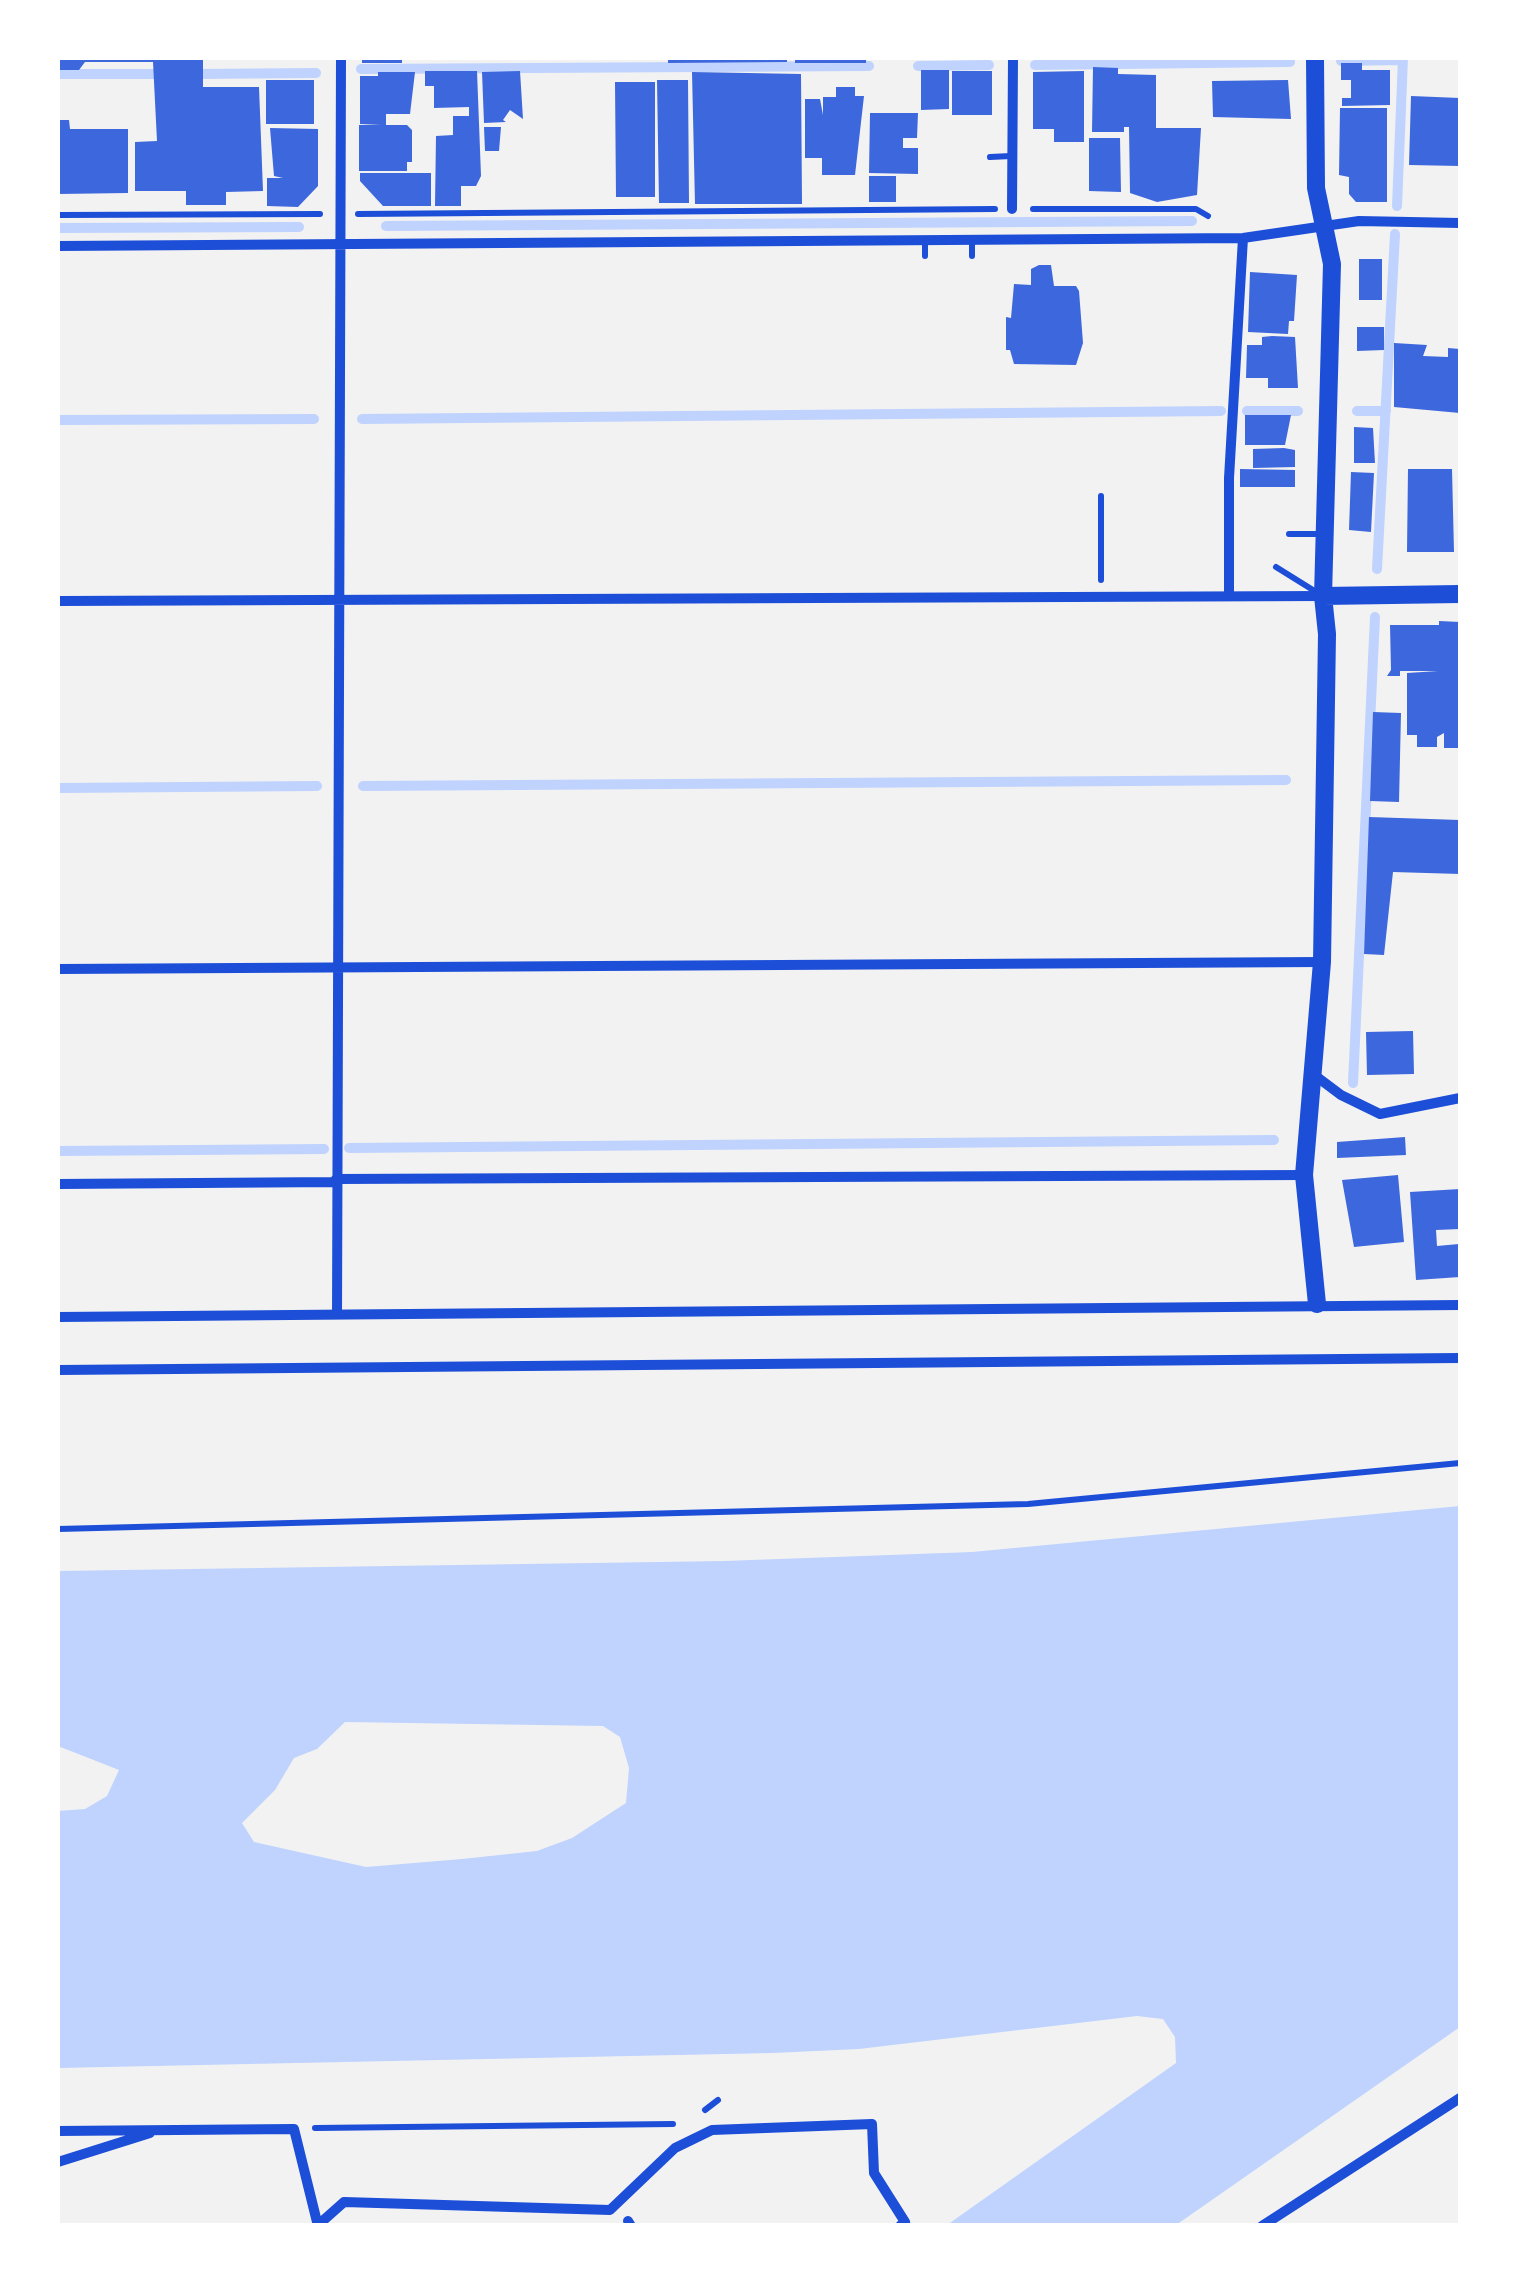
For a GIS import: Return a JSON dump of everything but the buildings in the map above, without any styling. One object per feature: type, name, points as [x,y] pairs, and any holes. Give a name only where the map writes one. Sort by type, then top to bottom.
[{"type":"street","points":[[337,1313],[342,58]]},
{"type":"street","points":[[1012,209],[1013,58]]},
{"type":"street","points":[[1315,58],[1316,188],[1332,264],[1322,596],[1327,634],[1322,962],[1304,1175],[1317,1304]]},
{"type":"street","points":[[58,246],[1243,238],[1325,226],[1460,223]]},
{"type":"street","points":[[1230,596],[1229,478],[1243,238]]},
{"type":"street","points":[[58,601],[1460,594]]},
{"type":"street","points":[[58,969],[1322,962]]},
{"type":"street","points":[[1314,1074],[1341,1096],[1380,1114],[1460,1098]]},
{"type":"street","points":[[58,1184],[1304,1175]]},
{"type":"street","points":[[58,1317],[1460,1305]]},
{"type":"street","points":[[58,1370],[1460,1358]]},
{"type":"street","points":[[1262,2226],[1460,2098]]},
{"type":"street","points":[[58,2130],[294,2128],[318,2225],[344,2202],[610,2210],[675,2148],[712,2130],[872,2124],[874,2173],[905,2222],[900,2226]]},
{"type":"street","points":[[58,2162],[161,2130]]},
{"type":"lane","points":[[990,157],[1013,156]]},
{"type":"lane","points":[[924,240],[924,256]]},
{"type":"lane","points":[[972,240],[972,256]]},
{"type":"lane","points":[[1289,534],[1324,534]]},
{"type":"lane","points":[[1276,567],[1322,596]]},
{"type":"path","points":[[58,215],[1196,209],[1243,238]]},
{"type":"path","points":[[1101,496],[1101,581]]},
{"type":"path","points":[[58,1529],[1028,1504],[1460,1463]]},
{"type":"path","points":[[702,2112],[718,2100]]},
{"type":"path","points":[[294,2128],[687,2124]]},
{"type":"water","points":[[1460,1506],[1460,2027],[1176,2225],[947,2225],[1176,2063],[1175,2037],[1163,2019],[1137,2016],[859,2049],[773,2053],[58,2068],[58,1811],[85,1809],[107,1796],[119,1770],[58,1746],[58,1571],[724,1561],[972,1552]],"holes":[[[345,1722],[603,1726],[620,1737],[629,1768],[626,1803],[572,1838],[537,1851],[366,1867],[254,1842],[242,1823],[275,1790],[294,1758],[317,1749]]]},
{"type":"waterway","points":[[1397,206],[1403,58]]},
{"type":"waterway","points":[[1341,61],[1402,60]]},
{"type":"waterway","points":[[1035,65],[1290,62]]},
{"type":"waterway","points":[[918,66],[989,65]]},
{"type":"waterway","points":[[361,69],[869,66]]},
{"type":"waterway","points":[[193,74],[316,73]]},
{"type":"waterway","points":[[58,74],[166,74]]},
{"type":"waterway","points":[[386,226],[1192,221]]},
{"type":"waterway","points":[[58,228],[299,227]]},
{"type":"waterway","points":[[1377,569],[1395,234]]},
{"type":"waterway","points":[[362,419],[1221,411]]},
{"type":"waterway","points":[[1247,411],[1298,411]]},
{"type":"waterway","points":[[1357,411],[1386,411]]},
{"type":"waterway","points":[[58,420],[314,419]]},
{"type":"waterway","points":[[1353,1083],[1375,617]]},
{"type":"waterway","points":[[363,786],[1286,780]]},
{"type":"waterway","points":[[58,788],[317,786]]},
{"type":"waterway","points":[[349,1148],[1274,1140]]},
{"type":"waterway","points":[[58,1151],[324,1149]]}]
